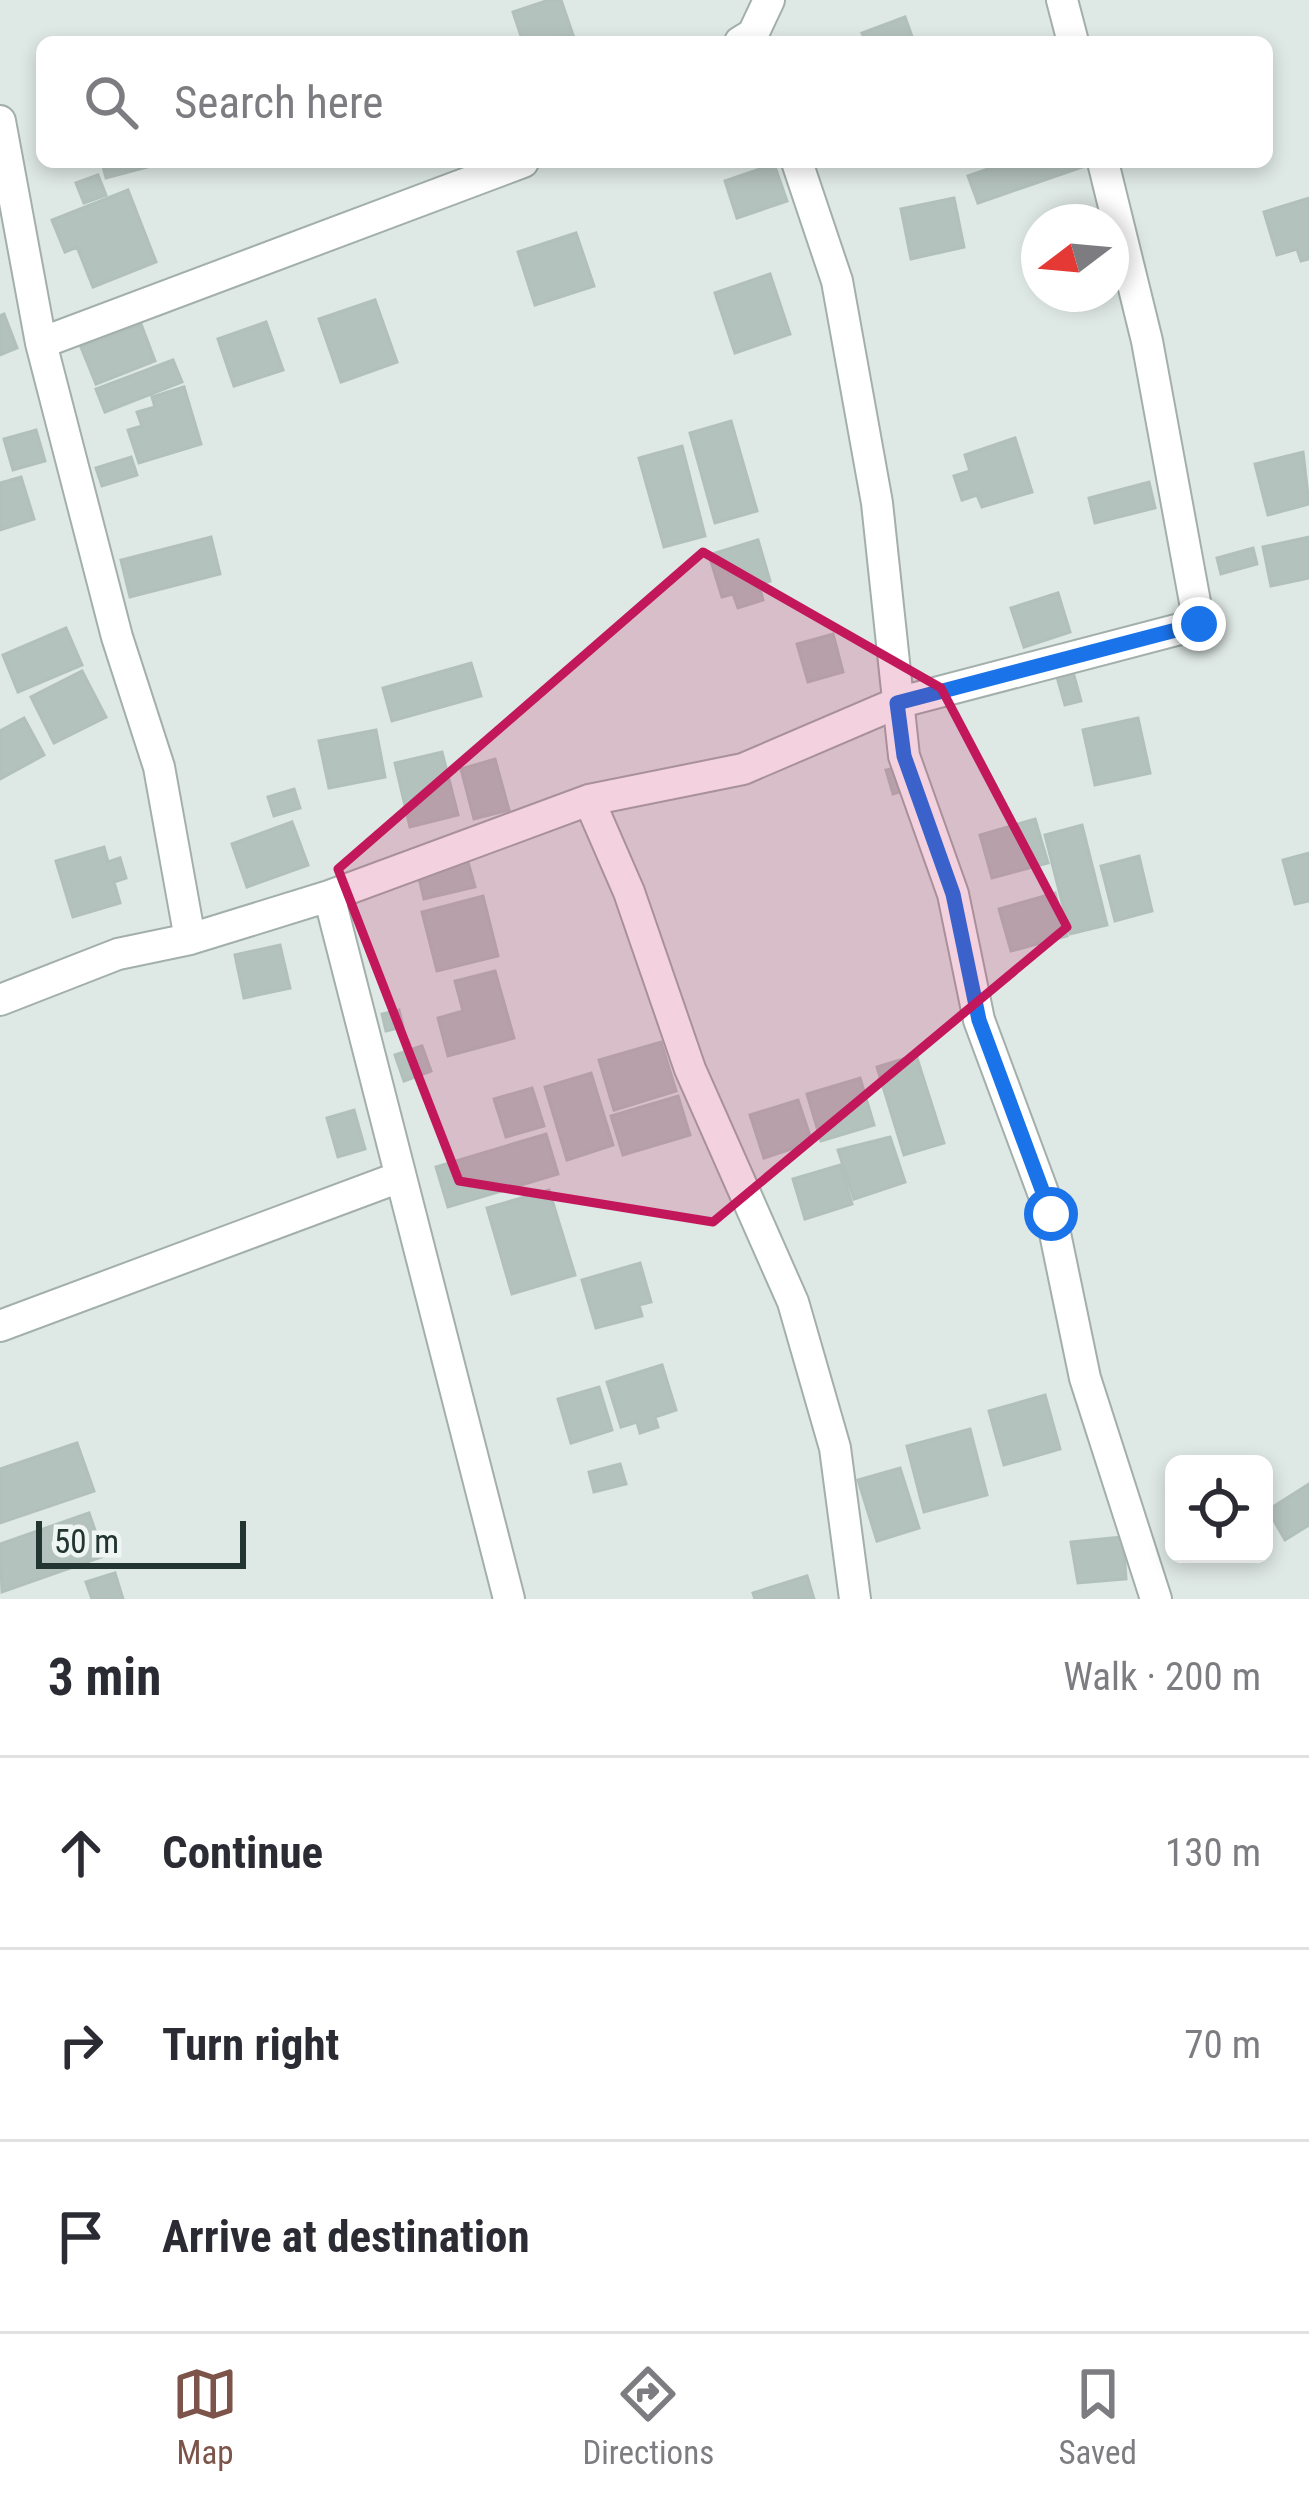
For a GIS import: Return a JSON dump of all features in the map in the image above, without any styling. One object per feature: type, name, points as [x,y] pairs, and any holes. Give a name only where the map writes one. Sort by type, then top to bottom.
[{"type":"street","points":[[751,36],[769,0]]},
{"type":"street","points":[[1063,0],[1072,36]]},
{"type":"street","points":[[0,121],[41,343],[117,637],[158,767],[190,939]]},
{"type":"street","points":[[41,343],[507,168]]},
{"type":"street","points":[[799,168],[837,281],[877,502],[904,756],[953,894],[979,1020],[1051,1214],[1084,1378],[1156,1599]]},
{"type":"street","points":[[0,1000],[118,954],[190,939],[329,896],[589,800],[743,769],[897,703],[1199,624],[1147,340],[1104,168]]},
{"type":"street","points":[[589,800],[628,892],[691,1069],[793,1303],[835,1448],[855,1599]]},
{"type":"street","points":[[329,896],[397,1178],[509,1599]]},
{"type":"street","points":[[0,1326],[397,1178]]},
{"type":"highlighted area","points":[[703,552],[941,688],[1067,927],[713,1222],[459,1181],[338,869]]},
{"type":"building","points":[[561,0],[573,35],[521,36],[513,12]]},
{"type":"building","points":[[905,17],[912,36],[863,36]]},
{"type":"building","points":[[104,168],[144,168],[106,178]]},
{"type":"building","points":[[775,168],[787,201],[737,218],[725,181]]},
{"type":"building","points":[[991,168],[1079,168],[978,203],[968,176]]},
{"type":"building","points":[[98,175],[106,195],[84,203],[76,183]]},
{"type":"building","points":[[128,190],[156,262],[93,287],[77,247],[65,252],[52,220]]},
{"type":"building","points":[[954,198],[964,247],[911,259],[901,209]]},
{"type":"building","points":[[1309,198],[1309,259],[1301,261],[1297,249],[1277,255],[1264,212]]},
{"type":"building","points":[[576,233],[594,286],[535,305],[518,252]]},
{"type":"building","points":[[770,274],[790,334],[735,353],[715,293]]},
{"type":"building","points":[[375,300],[397,362],[341,382],[319,319]]},
{"type":"building","points":[[4,314],[17,348],[0,355],[0,316]]},
{"type":"building","points":[[266,322],[283,370],[234,386],[218,339]]},
{"type":"building","points":[[141,324],[155,361],[96,384],[81,347]]},
{"type":"building","points":[[173,360],[182,382],[105,412],[96,389]]},
{"type":"building","points":[[184,387],[201,444],[139,463],[128,430],[142,426],[137,412],[155,407],[152,397]]},
{"type":"building","points":[[731,421],[757,511],[715,523],[690,433]]},
{"type":"building","points":[[36,430],[45,461],[13,470],[4,439]]},
{"type":"building","points":[[1015,438],[1032,492],[982,507],[977,495],[962,500],[954,476],[970,471],[965,455]]},
{"type":"building","points":[[682,446],[705,536],[664,547],[639,458]]},
{"type":"building","points":[[1303,452],[1309,504],[1268,515],[1255,464]]},
{"type":"building","points":[[131,457],[137,475],[102,486],[96,468]]},
{"type":"building","points":[[21,477],[34,519],[0,530],[0,483]]},
{"type":"building","points":[[1149,482],[1155,508],[1095,523],[1089,498]]},
{"type":"building","points":[[211,537],[220,574],[130,597],[121,560]]},
{"type":"building","points":[[1309,537],[1309,578],[1271,586],[1263,547]]},
{"type":"building","points":[[758,540],[770,581],[759,585],[763,600],[738,608],[733,594],[722,597],[709,555]]},
{"type":"building","points":[[1253,548],[1257,564],[1221,574],[1217,558]]},
{"type":"building","points":[[1058,593],[1070,632],[1024,647],[1011,608]]},
{"type":"building","points":[[66,628],[82,665],[18,692],[3,655]]},
{"type":"building","points":[[833,634],[843,672],[808,682],[797,644]]},
{"type":"building","points":[[471,663],[481,696],[392,721],[383,688]]},
{"type":"building","points":[[82,671],[106,717],[54,743],[31,697]]},
{"type":"building","points":[[1073,672],[1081,701],[1065,705],[1057,677]]},
{"type":"building","points":[[24,718],[44,755],[0,779],[0,731]]},
{"type":"building","points":[[1138,718],[1150,773],[1095,785],[1083,730]]},
{"type":"building","points":[[376,730],[385,777],[329,788],[319,741]]},
{"type":"building","points":[[442,752],[458,815],[410,827],[395,763]]},
{"type":"building","points":[[495,759],[509,810],[474,819],[461,769]]},
{"type":"building","points":[[903,766],[910,789],[893,794],[886,770]]},
{"type":"building","points":[[294,789],[300,808],[274,816],[268,797]]},
{"type":"building","points":[[1035,819],[1048,863],[992,878],[980,835]]},
{"type":"building","points":[[292,822],[308,865],[247,887],[232,844]]},
{"type":"building","points":[[1082,825],[1107,925],[1070,934],[1045,835]]},
{"type":"building","points":[[104,847],[108,862],[120,858],[126,878],[114,882],[120,903],[73,917],[56,861]]},
{"type":"building","points":[[1309,853],[1309,901],[1295,904],[1283,860]]},
{"type":"building","points":[[1139,856],[1152,911],[1115,921],[1101,866]]},
{"type":"building","points":[[468,862],[475,887],[424,899],[418,874]]},
{"type":"building","points":[[1055,893],[1067,936],[1011,951],[999,909]]},
{"type":"building","points":[[483,896],[498,956],[437,971],[422,912]]},
{"type":"building","points":[[280,945],[290,988],[244,998],[235,955]]},
{"type":"building","points":[[495,971],[514,1038],[448,1056],[438,1018],[463,1011],[455,981]]},
{"type":"building","points":[[399,1010],[403,1027],[386,1031],[382,1014]]},
{"type":"building","points":[[661,1042],[676,1091],[614,1110],[599,1060]]},
{"type":"building","points":[[422,1046],[431,1071],[404,1081],[395,1055]]},
{"type":"building","points":[[916,1055],[944,1143],[904,1155],[877,1067]]},
{"type":"building","points":[[591,1073],[613,1145],[567,1160],[545,1087]]},
{"type":"building","points":[[860,1078],[874,1125],[821,1141],[807,1094]]},
{"type":"building","points":[[532,1088],[544,1126],[506,1137],[494,1099]]},
{"type":"building","points":[[678,1096],[690,1135],[623,1155],[611,1116]]},
{"type":"building","points":[[798,1100],[812,1142],[764,1158],[750,1115]]},
{"type":"building","points":[[354,1110],[365,1149],[338,1157],[327,1118]]},
{"type":"building","points":[[546,1134],[558,1174],[448,1207],[436,1167]]},
{"type":"building","points":[[890,1137],[905,1182],[854,1199],[838,1150]]},
{"type":"building","points":[[840,1165],[852,1204],[805,1219],[793,1179]]},
{"type":"building","points":[[549,1190],[575,1275],[512,1294],[487,1208]]},
{"type":"building","points":[[640,1263],[651,1302],[639,1305],[642,1316],[596,1328],[582,1280]]},
{"type":"building","points":[[662,1365],[676,1410],[655,1417],[658,1427],[640,1433],[637,1422],[621,1427],[607,1382]]},
{"type":"building","points":[[599,1387],[612,1430],[571,1443],[558,1399]]},
{"type":"building","points":[[1045,1395],[1060,1449],[1004,1465],[989,1411]]},
{"type":"building","points":[[970,1429],[987,1495],[924,1512],[907,1446]]},
{"type":"building","points":[[77,1443],[94,1491],[0,1523],[0,1469]]},
{"type":"building","points":[[620,1464],[626,1484],[594,1492],[589,1472]]},
{"type":"building","points":[[900,1468],[919,1528],[877,1541],[858,1480]]},
{"type":"building","points":[[1309,1484],[1309,1525],[1285,1540],[1273,1519],[1273,1507]]},
{"type":"building","points":[[89,1513],[104,1556],[2,1592],[0,1544]]},
{"type":"building","points":[[1123,1537],[1126,1579],[1078,1583],[1071,1542]]},
{"type":"building","points":[[115,1573],[123,1599],[92,1599],[86,1582]]},
{"type":"building","points":[[807,1576],[814,1599],[755,1599],[753,1593]]},
{"type":"route","points":[[1051,1214],[979,1020],[953,894],[926,829],[904,756],[897,703],[1199,624]]}]
